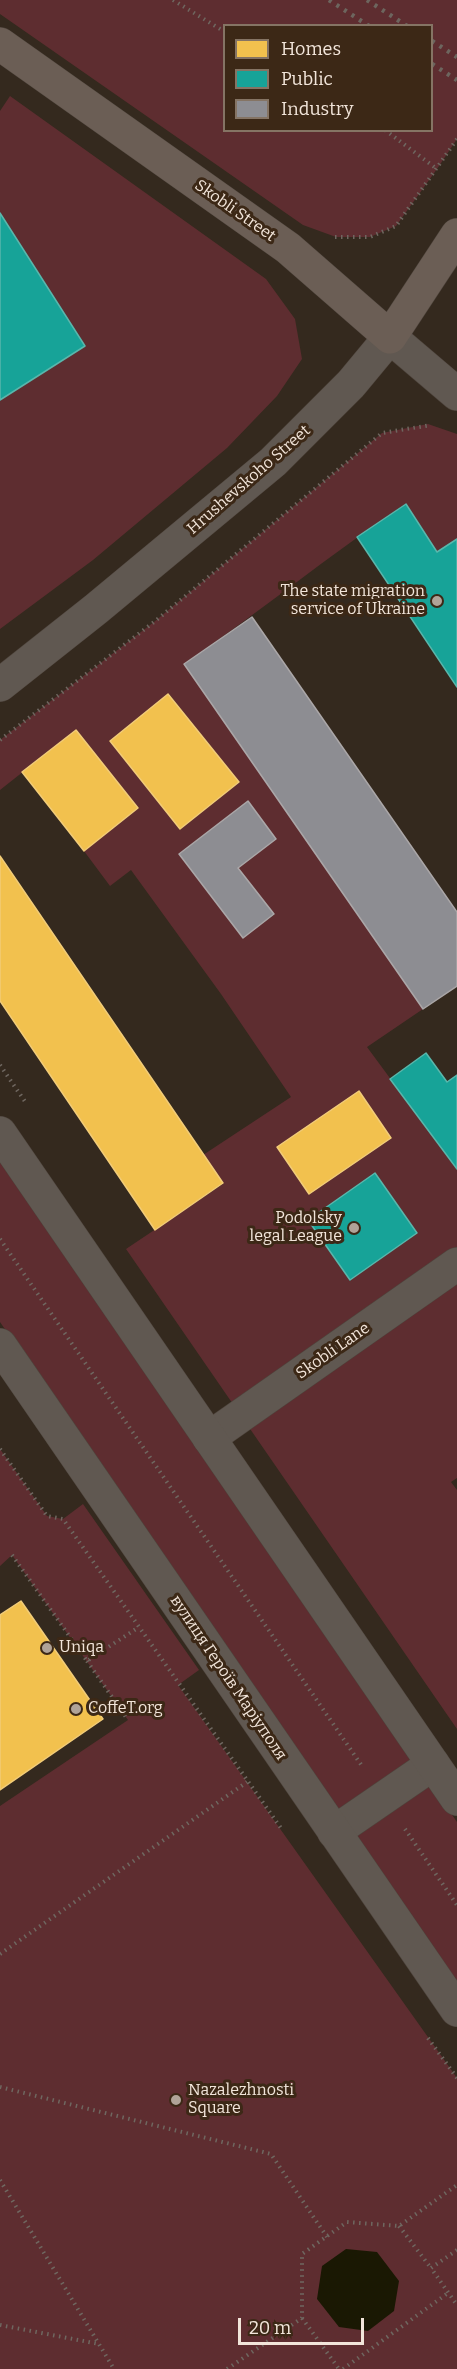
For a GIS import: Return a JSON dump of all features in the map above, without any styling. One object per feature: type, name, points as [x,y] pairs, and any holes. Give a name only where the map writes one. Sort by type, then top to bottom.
[{"type":"main road","name":"Skobli Street","points":[[0,44],[288,248],[390,337]]},
{"type":"main road","name":"Hrushevskoho Street","points":[[390,337],[457,235]]},
{"type":"street","name":"Skobli Street","points":[[390,337],[457,394]]},
{"type":"street","name":"Hrushevskoho Street","points":[[0,685],[96,609],[273,462],[351,384],[390,337]]},
{"type":"street","points":[[0,1133],[457,1799]]},
{"type":"street","name":"Skobli Lane","points":[[209,1438],[457,1264]]},
{"type":"street","name":"вулиця Героїв Маріуполя","points":[[0,1345],[457,2010]]},
{"type":"street","points":[[334,1832],[433,1764]]},
{"type":"path","points":[[173,0],[223,31]]},
{"type":"path","points":[[388,132],[437,169]]},
{"type":"path","points":[[325,233],[336,237],[370,237],[396,226],[457,139]]},
{"type":"path","points":[[0,741],[154,622],[382,433],[428,424],[438,427]]},
{"type":"path","points":[[0,1239],[457,1905]]},
{"type":"path","points":[[0,1449],[47,1516],[63,1519],[281,1828]]},
{"type":"path","points":[[12,1555],[128,1720]]},
{"type":"path","points":[[87,1661],[139,1627]]},
{"type":"path","points":[[0,1954],[247,1782]]},
{"type":"path","points":[[0,2087],[271,2154],[327,2237]]},
{"type":"path","points":[[0,2180],[114,2369]]},
{"type":"path","points":[[448,2293],[341,2369],[302,2318],[302,2254],[347,2222],[399,2226],[457,2186]]},
{"type":"path","points":[[399,2226],[457,2306]]},
{"type":"path","points":[[431,2268],[457,2250]]},
{"type":"path","points":[[227,2369],[302,2318]]},
{"type":"path","points":[[0,2325],[99,2344]]},
{"type":"shaded area","points":[[0,0],[457,0],[457,139],[437,169],[396,226],[370,237],[336,237],[303,225],[0,14]]},
{"type":"shaded area","points":[[10,96],[266,279],[295,319],[302,359],[277,396],[227,448],[93,560],[0,629],[0,400],[85,346],[0,213],[0,111]]},
{"type":"shaded area","points":[[428,424],[457,434],[457,539],[437,552],[405,504],[184,664],[423,1009],[367,1047],[457,1169],[457,1478],[451,1482],[457,1490],[457,1729],[126,1249],[223,1184],[203,1155],[291,1097],[221,994],[131,870],[110,886],[84,851],[138,808],[76,730],[0,790],[0,740],[154,622],[382,433]],"holes":[[[169,694],[239,782],[180,829],[110,741]],[[248,801],[276,839],[238,868],[274,915],[243,937],[179,854]]]},
{"type":"shaded area","points":[[0,1157],[457,1822],[457,1987],[0,1322]]},
{"type":"shaded area","points":[[0,1449],[47,1516],[63,1519],[83,1504],[199,1670],[178,1685],[457,2078],[457,2369],[0,2369],[0,1806],[128,1720],[12,1555],[0,1566]]},
{"type":"shaded area","points":[[346,2249],[377,2252],[399,2281],[394,2311],[368,2331],[339,2327],[317,2299],[322,2266]]},
{"type":"building: Homes","points":[[168,694],[239,782],[180,829],[110,741]]},
{"type":"building: Homes","points":[[76,730],[138,808],[84,851],[22,772]]},
{"type":"building: Homes","points":[[0,856],[223,1183],[155,1230],[0,1001]]},
{"type":"building: Homes","points":[[359,1091],[391,1138],[309,1194],[277,1147]]},
{"type":"building: Homes","points":[[21,1601],[103,1719],[0,1790],[0,1615]]},
{"type":"building: Public","points":[[0,213],[85,346],[0,400]]},
{"type":"building: Public","points":[[406,504],[437,552],[457,539],[457,687],[357,537]]},
{"type":"building: Public","points":[[426,1053],[447,1082],[457,1075],[457,1169],[390,1079]]},
{"type":"building: Public","points":[[375,1173],[417,1233],[350,1280],[308,1220]]},
{"type":"building: Industry","points":[[252,617],[457,912],[457,986],[423,1009],[184,664]]},
{"type":"building: Industry","points":[[248,801],[276,839],[238,868],[274,914],[243,938],[179,854]]},
{"type":"railway","points":[[329,0],[366,24]]},
{"type":"railway","points":[[367,0],[404,24]]},
{"type":"railway","points":[[433,42],[457,57]]},
{"type":"railway","points":[[433,65],[457,80]]},
{"type":"place","name":"The state migration service of Ukraine","points":[[437,601]]},
{"type":"place","name":"Podolsky legal League","points":[[354,1228]]},
{"type":"place","name":"Uniqa","points":[[47,1648]]},
{"type":"place","name":"CoffeT.org","points":[[76,1709]]},
{"type":"place","name":"Nazalezhnosti Square","points":[[176,2100]]}]
